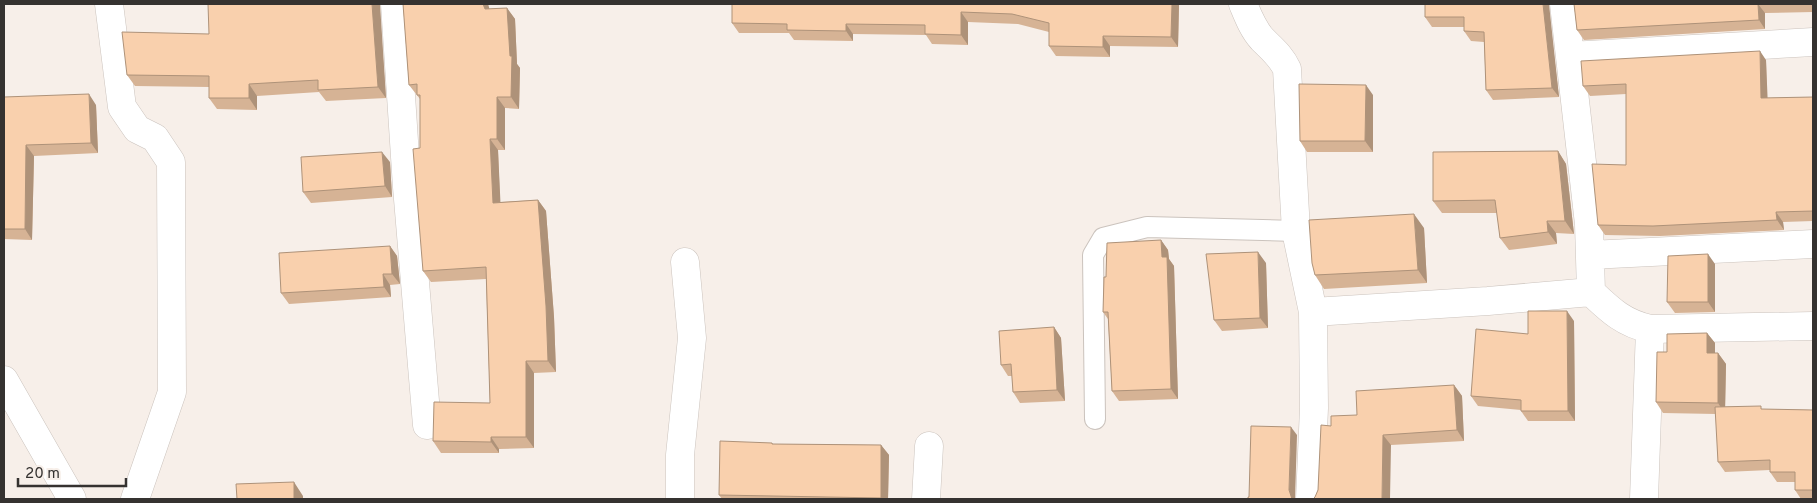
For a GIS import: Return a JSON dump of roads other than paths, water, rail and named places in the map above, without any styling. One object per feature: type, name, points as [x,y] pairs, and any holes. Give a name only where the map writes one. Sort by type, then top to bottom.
[{"type":"street","points":[[109,4],[122,107],[137,129],[155,138],[171,162],[172,392],[135,499]]},
{"type":"street","points":[[395,4],[407,187],[427,425]]},
{"type":"street","points":[[1243,4],[1250,21],[1261,38],[1282,58],[1287,69],[1296,230],[1313,312],[1314,408],[1310,499]]},
{"type":"street","points":[[1564,4],[1589,224],[1591,292],[1614,314],[1636,326],[1650,329],[1813,326]]},
{"type":"street","points":[[1570,56],[1813,42]]},
{"type":"street","points":[[1590,255],[1813,244]]},
{"type":"street","points":[[680,499],[680,455],[692,338],[685,262]]},
{"type":"street","points":[[1313,312],[1488,301],[1591,292]]},
{"type":"street","points":[[1644,499],[1650,329]]},
{"type":"street","points":[[4,380],[72,499]]},
{"type":"street","points":[[926,499],[929,446]]},
{"type":"lane","points":[[1095,419],[1093,255],[1103,238],[1147,227],[1296,230]]}]
